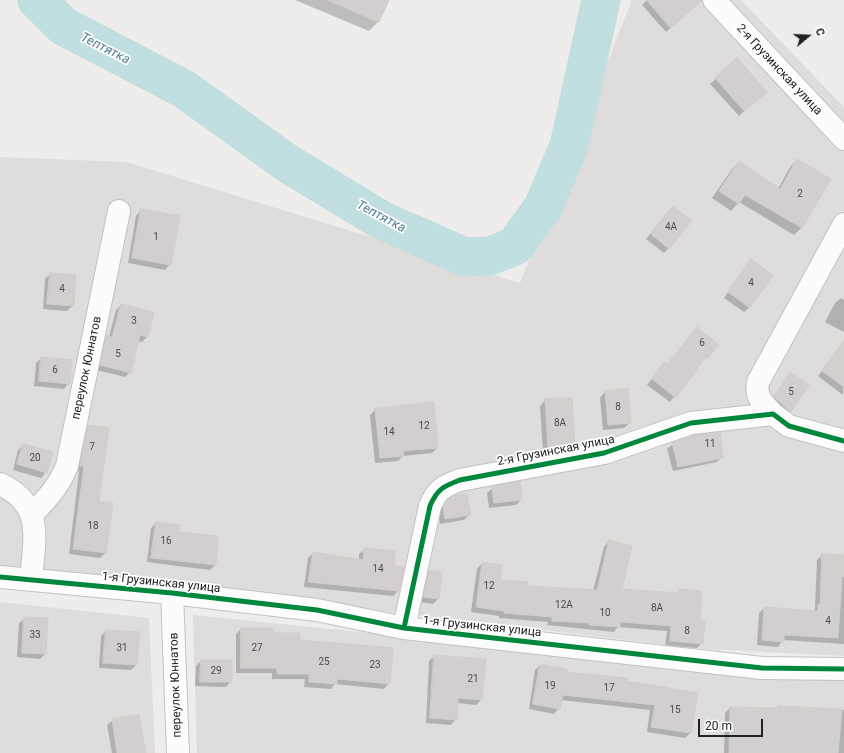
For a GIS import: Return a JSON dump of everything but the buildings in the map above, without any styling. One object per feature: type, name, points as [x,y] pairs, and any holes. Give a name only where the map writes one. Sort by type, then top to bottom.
[{"type":"street","name":"2-я Грузинская улица","points":[[714,0],[844,139]]},
{"type":"street","name":"переулок Юннатов","points":[[32,514],[53,493],[61,482],[67,466],[119,211]]},
{"type":"street","points":[[844,224],[758,382],[756,390],[760,400],[773,414],[789,426],[844,441]]},
{"type":"street","name":"2-я Грузинская улица","points":[[404,628],[430,506],[435,494],[446,485],[460,480],[604,453],[691,423],[773,414]]},
{"type":"street","points":[[0,484],[21,498],[32,514],[35,528],[31,580]]},
{"type":"street","name":"1-я Грузинская улица","points":[[0,577],[172,593],[317,610],[404,628],[762,668],[844,669]]},
{"type":"street","name":"переулок Юннатов","points":[[172,593],[178,753]]},
{"type":"shaded area","points":[[632,0],[741,0],[844,107],[844,656],[704,649],[0,566],[0,157],[127,162],[520,283]]},
{"type":"shaded area","points":[[0,602],[149,618],[155,753],[0,753]]},
{"type":"shaded area","points":[[193,615],[844,681],[844,753],[197,753]]},
{"type":"waterway","name":"Тептятка","points":[[37,0],[63,26],[184,89],[287,163],[381,220],[465,257],[490,256],[515,246],[543,207],[569,146],[601,0]]},
{"type":"cycle path","points":[[404,628],[430,506],[438,492],[450,484],[460,480],[604,453],[691,423],[773,414],[789,426],[844,441]]},
{"type":"cycle path","points":[[0,577],[172,593],[317,610],[404,628],[762,668],[844,669]]}]
